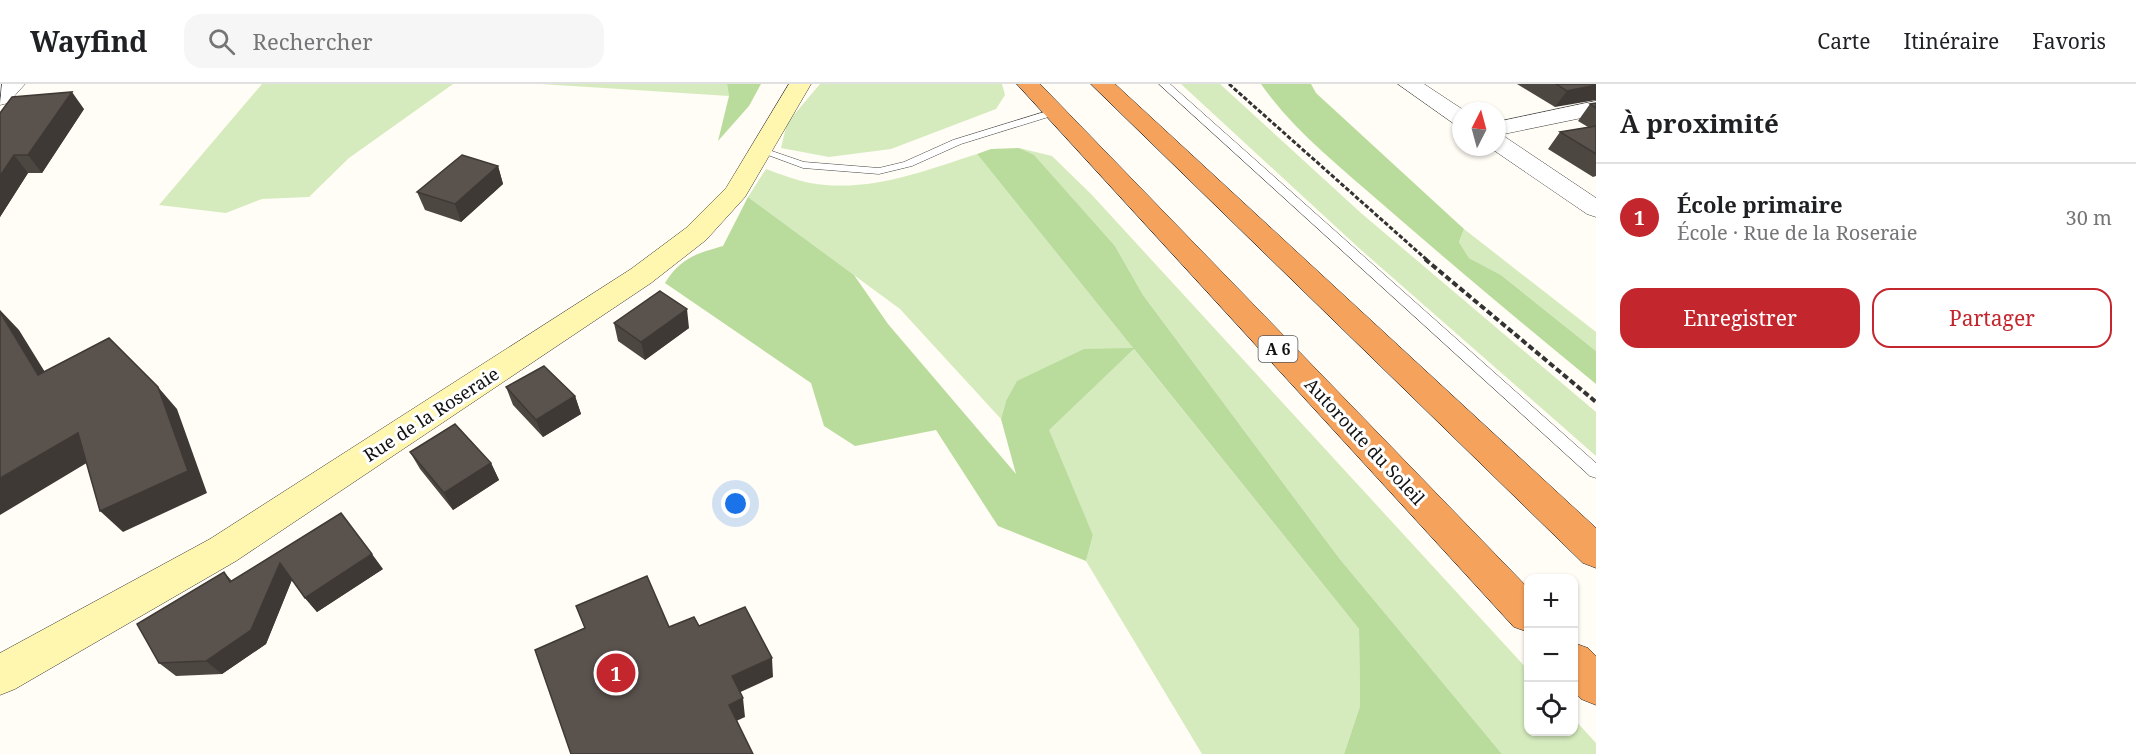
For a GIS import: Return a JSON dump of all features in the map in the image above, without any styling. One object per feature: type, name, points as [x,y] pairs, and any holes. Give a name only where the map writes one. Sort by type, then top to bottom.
[{"type":"highway","name":"Autoroute du Soleil","points":[[1028,84],[1524,610]]},
{"type":"highway","points":[[1102,84],[1596,552]]},
{"type":"highway","points":[[1578,666],[1596,685]]},
{"type":"street","points":[[0,98],[14,84]]},
{"type":"street","name":"Rue de la Roseraie","points":[[0,675],[223,550],[641,276],[704,226],[736,192],[763,151],[789,98],[800,84]]},
{"type":"street","points":[[1409,84],[1452,112]]},
{"type":"street","points":[[1506,127],[1596,108]]},
{"type":"street","points":[[1506,148],[1596,209]]},
{"type":"lane","points":[[1164,84],[1596,472]]},
{"type":"lane","points":[[763,151],[803,165],[879,171],[908,164],[957,142],[1054,112]]},
{"type":"path","points":[[1229,84],[1424,258],[1596,402]]},
{"type":"green space","points":[[262,84],[453,84],[349,158],[309,197],[262,199],[226,213],[159,205]]},
{"type":"green space","points":[[541,84],[727,84],[729,96]]},
{"type":"green space","points":[[727,84],[761,84],[749,106],[718,141],[729,96]]},
{"type":"green space","points":[[820,84],[1002,84],[1005,95],[996,109],[891,149],[829,157],[781,148],[787,123]]},
{"type":"green space","points":[[1181,84],[1220,84],[1361,213],[1596,412],[1596,456],[1360,249]]},
{"type":"green space","points":[[1261,84],[1311,84],[1316,93],[1464,229],[1459,242],[1469,258],[1501,275],[1596,351],[1596,384],[1332,161],[1287,117]]},
{"type":"green space","points":[[1019,148],[1052,156],[1092,195],[1524,666],[1524,736],[1578,736],[1578,723],[1596,743],[1596,754],[1502,754],[1339,558],[1143,295],[1115,246],[1034,156]]},
{"type":"green space","points":[[1019,148],[1034,155],[1115,246],[1143,295],[1339,558],[1502,754],[1344,754],[1360,706],[1359,629],[1134,349],[1049,430],[1093,535],[1086,561],[998,526],[936,430],[855,446],[824,426],[811,383],[665,283],[683,262],[723,246],[748,197],[854,275],[888,324],[1016,474],[1001,419],[1006,401],[1017,381],[1084,349],[1133,348],[977,154],[991,149]]},
{"type":"green space","points":[[977,154],[1359,629],[1360,706],[1344,754],[1202,754],[1086,561],[1093,535],[1048,430],[1133,350],[1006,401],[1001,419],[900,309],[748,197],[766,169],[810,183],[853,185],[895,179]]},
{"type":"green space","points":[[1464,229],[1596,332],[1596,351],[1501,275],[1469,258],[1459,242]]},
{"type":"building","points":[[1556,84],[1596,84],[1596,85],[1567,91]]},
{"type":"building","points":[[72,92],[28,155],[14,155],[0,176],[0,113],[12,97]]},
{"type":"building","points":[[1596,126],[1596,154],[1560,132]]},
{"type":"building","points":[[462,155],[498,166],[455,204],[417,192]]},
{"type":"building","points":[[660,291],[687,309],[641,342],[614,323]]},
{"type":"building","points":[[0,312],[38,375],[109,338],[158,387],[188,471],[100,511],[78,433],[0,478]]},
{"type":"building","points":[[544,366],[575,396],[536,420],[506,387]]},
{"type":"building","points":[[455,424],[491,463],[444,493],[410,452]]},
{"type":"building","points":[[341,513],[372,554],[305,598],[280,563],[251,630],[206,661],[159,663],[137,624],[224,572],[230,582]]},
{"type":"building","points":[[647,576],[669,627],[694,617],[699,626],[745,607],[772,658],[732,676],[743,698],[729,705],[753,754],[571,754],[535,650],[585,628],[576,606]]},
{"type":"place","name":"École primaire","points":[[616,673]]}]
